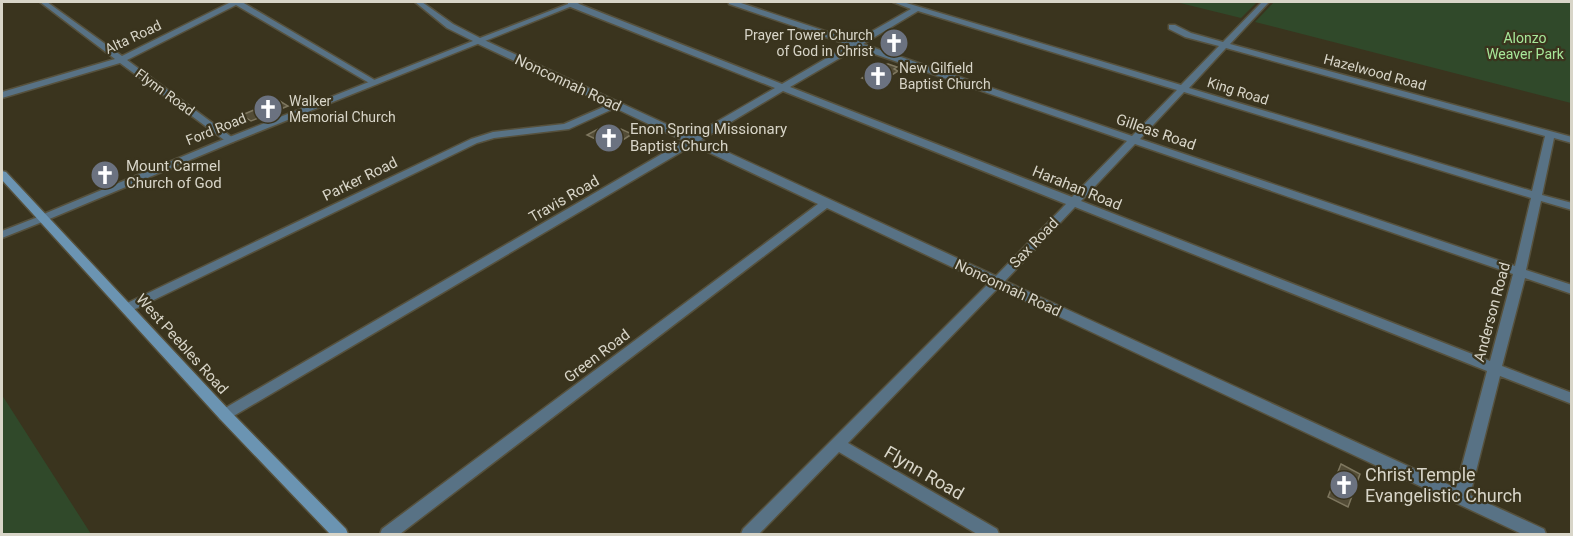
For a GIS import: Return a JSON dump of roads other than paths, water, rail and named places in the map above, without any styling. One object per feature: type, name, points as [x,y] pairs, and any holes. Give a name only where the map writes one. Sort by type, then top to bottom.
[{"type":"main road","name":"West Peebles Road","points":[[2,174],[225,415],[340,534]]},
{"type":"street","name":"Flynn Road","points":[[43,2],[230,140]]},
{"type":"street","name":"Alta Road","points":[[2,95],[120,60],[236,2]]},
{"type":"street","points":[[236,2],[374,82]]},
{"type":"street","name":"Nonconnah Road","points":[[418,2],[459,32],[1538,534]]},
{"type":"street","name":"Gilleas Road","points":[[732,2],[1572,290]]},
{"type":"street","name":"King Road","points":[[897,2],[1572,207]]},
{"type":"street","name":"Sax Road","points":[[749,534],[997,282],[1266,2]]},
{"type":"street","name":"Ford Road","points":[[2,235],[230,140],[575,3]]},
{"type":"street","name":"Harahan Road","points":[[575,3],[783,88],[1572,399]]},
{"type":"street","name":"Travis Road","points":[[225,415],[918,8]]},
{"type":"street","name":"Hazelwood Road","points":[[1172,27],[1182,33],[1572,140]]},
{"type":"street","name":"Parker Road","points":[[127,308],[474,141],[493,135],[566,127],[614,105]]},
{"type":"street","name":"Anderson Road","points":[[1461,498],[1520,272],[1550,134]]},
{"type":"street","name":"Green Road","points":[[388,534],[825,204]]},
{"type":"street","name":"Flynn Road","points":[[838,444],[992,534]]},
{"type":"place","name":"Prayer Tower Church of God in Christ","points":[[894,43]]},
{"type":"place","name":"New Gilfield Baptist Church","points":[[878,76]]},
{"type":"place","name":"Walker Memorial Church","points":[[268,109]]},
{"type":"place","name":"Enon Spring Missionary Baptist Church","points":[[609,138]]},
{"type":"place","name":"Mount Carmel Church of God","points":[[105,175]]},
{"type":"place","name":"Christ Temple Evangelistic Church","points":[[1344,485]]},
{"type":"park label","name":"Alonzo Weaver Park","points":[[1525,46]]}]
